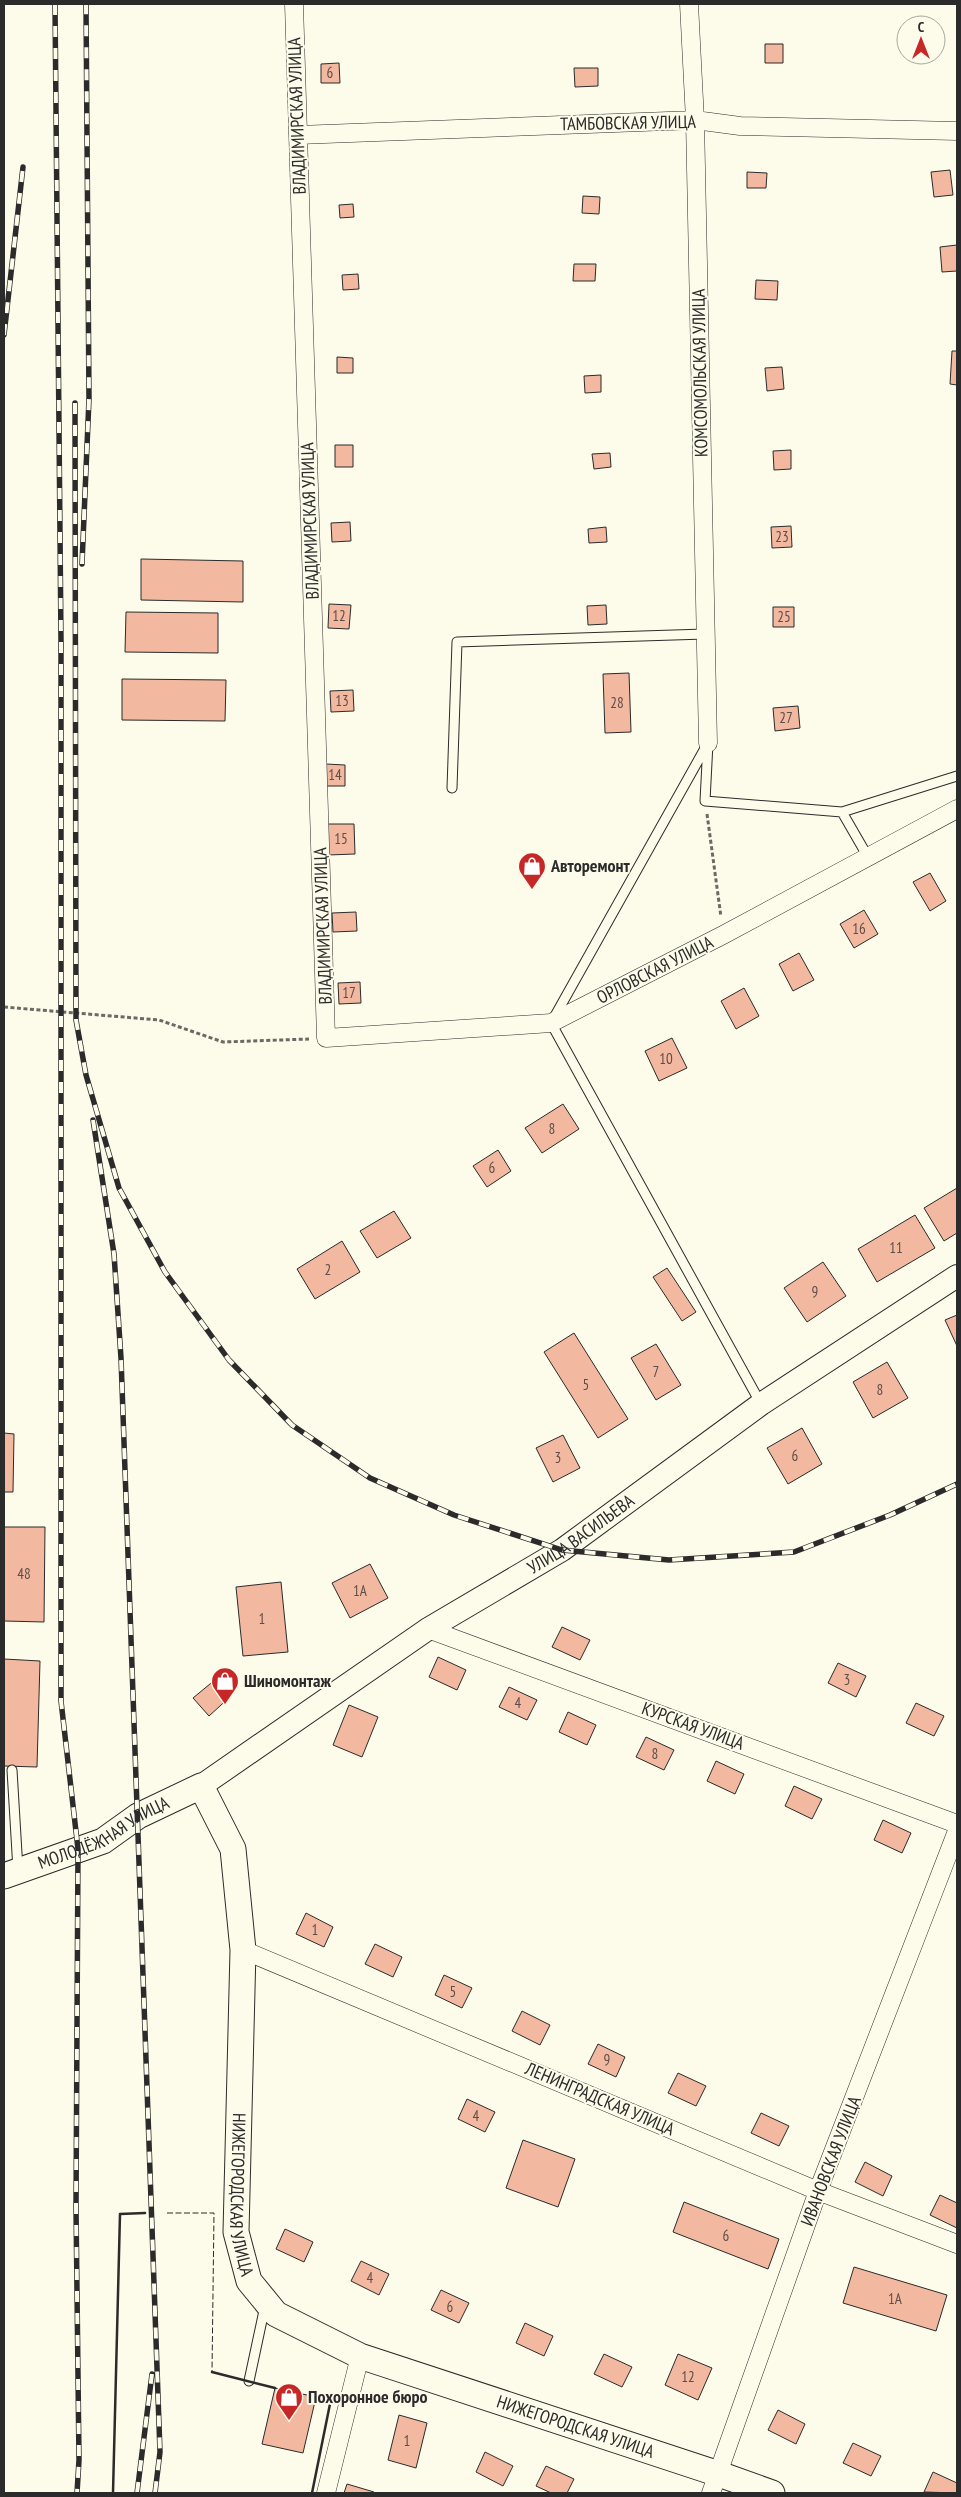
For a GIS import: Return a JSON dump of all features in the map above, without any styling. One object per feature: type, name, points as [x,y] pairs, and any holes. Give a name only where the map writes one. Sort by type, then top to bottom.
[{"type":"main road","name":"МОЛОДЁЖНАЯ УЛИЦА","points":[[11,1873],[103,1841],[138,1816],[201,1786]]},
{"type":"main road","name":"НИЖЕГОРОДСКАЯ УЛИЦА","points":[[201,1786],[233,1849],[243,1950],[236,2232],[249,2281],[276,2314],[360,2356],[715,2483],[772,2493]]},
{"type":"street","name":"ВЛАДИМИРСКАЯ УЛИЦА","points":[[294,4],[326,1038]]},
{"type":"street","name":"КОМСОМОЛЬСКАЯ УЛИЦА","points":[[689,4],[695,120],[708,743]]},
{"type":"street","name":"ТАМБОВСКАЯ УЛИЦА","points":[[298,134],[695,120],[740,126],[957,131]]},
{"type":"street","name":"ОРЛОВСКАЯ УЛИЦА","points":[[326,1038],[551,1023],[723,935],[957,809]]},
{"type":"street","name":"УЛИЦА ВАСИЛЬЕВА","points":[[201,1786],[428,1629],[562,1550],[761,1404],[957,1276]]},
{"type":"street","name":"КУРСКАЯ УЛИЦА","points":[[428,1629],[957,1824]]},
{"type":"street","name":"ИВАНОВСКАЯ УЛИЦА","points":[[715,2483],[818,2191],[957,1832]]},
{"type":"street","name":"ЛЕНИНГРАДСКАЯ УЛИЦА","points":[[243,1950],[818,2191],[957,2244]]},
{"type":"street","points":[[326,2493],[360,2356]]},
{"type":"lane","points":[[452,788],[457,642],[706,634]]},
{"type":"lane","points":[[708,743],[706,801],[842,812],[957,776]]},
{"type":"lane","points":[[708,743],[551,1023],[761,1404]]},
{"type":"lane","points":[[842,812],[868,857]]},
{"type":"lane","points":[[11,1873],[12,1770]]},
{"type":"lane","points":[[249,2381],[266,2301]]},
{"type":"path","points":[[706,801],[723,935]]},
{"type":"path","points":[[4,1007],[159,1020],[223,1042],[326,1038]]},
{"type":"building","points":[[765,44],[783,44],[783,63],[765,63]]},
{"type":"building","points":[[339,63],[340,83],[321,83],[321,64]]},
{"type":"building","points":[[574,68],[598,68],[598,86],[575,87]]},
{"type":"building","points":[[950,170],[953,195],[934,197],[931,172]]},
{"type":"building","points":[[747,172],[767,173],[766,188],[747,188]]},
{"type":"building","points":[[583,196],[600,197],[599,214],[582,213]]},
{"type":"building","points":[[353,204],[354,217],[340,218],[339,205]]},
{"type":"building","points":[[957,245],[957,271],[942,272],[940,247]]},
{"type":"building","points":[[574,264],[596,264],[595,281],[573,281]]},
{"type":"building","points":[[358,274],[359,289],[343,290],[342,275]]},
{"type":"building","points":[[756,280],[778,281],[777,300],[755,299]]},
{"type":"building","points":[[952,351],[957,351],[957,385],[950,384]]},
{"type":"building","points":[[337,357],[353,358],[353,373],[337,373]]},
{"type":"building","points":[[782,367],[784,389],[767,391],[765,368]]},
{"type":"building","points":[[601,375],[601,392],[585,393],[584,376]]},
{"type":"building","points":[[335,445],[353,445],[353,467],[335,467]]},
{"type":"building","points":[[791,450],[791,469],[774,470],[773,451]]},
{"type":"building","points":[[610,453],[611,467],[594,469],[592,454]]},
{"type":"building","points":[[350,522],[351,541],[332,542],[331,523]]},
{"type":"building","points":[[791,526],[792,547],[772,548],[771,527]]},
{"type":"building","points":[[606,527],[607,542],[589,543],[588,529]]},
{"type":"building","points":[[141,559],[243,561],[243,602],[141,600]]},
{"type":"building","points":[[329,604],[351,605],[349,629],[328,628]]},
{"type":"building","points":[[606,605],[607,624],[588,625],[587,606]]},
{"type":"building","points":[[773,607],[794,607],[794,627],[773,627]]},
{"type":"building","points":[[126,612],[218,613],[218,653],[125,652]]},
{"type":"building","points":[[629,673],[631,732],[605,733],[603,674]]},
{"type":"building","points":[[122,679],[226,680],[225,721],[122,720]]},
{"type":"building","points":[[353,690],[354,711],[331,712],[330,691]]},
{"type":"building","points":[[798,706],[800,728],[775,731],[773,708]]},
{"type":"building","points":[[326,764],[345,765],[345,786],[325,786]]},
{"type":"building","points":[[328,824],[354,824],[355,854],[328,855]]},
{"type":"building","points":[[930,873],[946,901],[930,911],[913,882]]},
{"type":"building","points":[[864,910],[878,934],[854,948],[840,924]]},
{"type":"building","points":[[356,912],[357,931],[333,932],[332,913]]},
{"type":"building","points":[[799,953],[814,980],[793,991],[779,964]]},
{"type":"building","points":[[360,982],[361,1003],[339,1004],[338,983]]},
{"type":"building","points":[[744,988],[759,1016],[736,1029],[721,1001]]},
{"type":"building","points":[[672,1038],[687,1068],[659,1081],[645,1051]]},
{"type":"building","points":[[563,1104],[579,1129],[542,1153],[525,1128]]},
{"type":"building","points":[[498,1150],[511,1171],[487,1187],[473,1166]]},
{"type":"building","points":[[957,1188],[957,1233],[944,1241],[924,1208]]},
{"type":"building","points":[[394,1211],[411,1238],[377,1258],[360,1231]]},
{"type":"building","points":[[915,1215],[935,1248],[877,1282],[858,1249]]},
{"type":"building","points":[[342,1241],[360,1272],[315,1299],[297,1269]]},
{"type":"building","points":[[823,1262],[846,1296],[807,1322],[784,1288]]},
{"type":"building","points":[[667,1268],[696,1312],[682,1321],[653,1277]]},
{"type":"building","points":[[957,1315],[957,1346],[945,1320]]},
{"type":"building","points":[[574,1333],[628,1419],[598,1438],[544,1352]]},
{"type":"building","points":[[656,1344],[681,1385],[656,1400],[631,1358]]},
{"type":"building","points":[[887,1362],[908,1398],[873,1418],[853,1382]]},
{"type":"building","points":[[802,1428],[822,1464],[788,1484],[767,1448]]},
{"type":"building","points":[[4,1433],[14,1434],[13,1492],[4,1492]]},
{"type":"building","points":[[563,1435],[580,1468],[553,1482],[536,1448]]},
{"type":"building","points":[[4,1527],[45,1527],[44,1622],[4,1621]]},
{"type":"building","points":[[370,1564],[388,1598],[350,1618],[332,1583]]},
{"type":"building","points":[[281,1582],[288,1652],[243,1656],[236,1587]]},
{"type":"building","points":[[562,1627],[590,1640],[580,1660],[552,1647]]},
{"type":"building","points":[[438,1657],[466,1670],[457,1690],[429,1677]]},
{"type":"building","points":[[4,1659],[40,1661],[37,1767],[4,1766]]},
{"type":"building","points":[[838,1663],[866,1676],[856,1697],[828,1683]]},
{"type":"building","points":[[216,1679],[231,1696],[209,1716],[193,1698]]},
{"type":"building","points":[[509,1687],[537,1700],[527,1720],[499,1707]]},
{"type":"building","points":[[916,1703],[944,1716],[934,1736],[906,1723]]},
{"type":"building","points":[[349,1705],[378,1717],[362,1757],[333,1745]]},
{"type":"building","points":[[568,1712],[596,1725],[587,1745],[559,1732]]},
{"type":"building","points":[[646,1737],[674,1750],[664,1770],[636,1757]]},
{"type":"building","points":[[716,1761],[744,1774],[735,1794],[707,1781]]},
{"type":"building","points":[[794,1786],[822,1799],[812,1819],[785,1806]]},
{"type":"building","points":[[883,1820],[911,1833],[902,1853],[874,1840]]},
{"type":"building","points":[[306,1913],[333,1927],[324,1947],[296,1934]]},
{"type":"building","points":[[375,1944],[402,1957],[393,1977],[365,1964]]},
{"type":"building","points":[[444,1975],[472,1988],[462,2008],[435,1995]]},
{"type":"building","points":[[522,2011],[550,2025],[540,2045],[512,2031]]},
{"type":"building","points":[[598,2044],[625,2057],[616,2077],[588,2064]]},
{"type":"building","points":[[678,2073],[706,2086],[696,2106],[668,2093]]},
{"type":"building","points":[[467,2099],[495,2112],[485,2132],[458,2119]]},
{"type":"building","points":[[761,2113],[789,2126],[779,2146],[751,2133]]},
{"type":"building","points":[[523,2140],[575,2159],[558,2207],[506,2188]]},
{"type":"building","points":[[865,2162],[892,2176],[883,2196],[855,2182]]},
{"type":"building","points":[[940,2195],[957,2203],[957,2228],[930,2215]]},
{"type":"building","points":[[684,2202],[779,2239],[768,2269],[673,2232]]},
{"type":"building","points":[[285,2229],[313,2242],[304,2262],[276,2249]]},
{"type":"building","points":[[361,2261],[389,2274],[379,2295],[351,2281]]},
{"type":"building","points":[[854,2267],[947,2295],[936,2331],[843,2303]]},
{"type":"building","points":[[441,2290],[469,2303],[459,2323],[431,2310]]},
{"type":"building","points":[[525,2323],[553,2336],[544,2356],[516,2343]]},
{"type":"building","points":[[604,2354],[632,2367],[622,2387],[594,2374]]},
{"type":"building","points":[[678,2354],[712,2368],[698,2400],[665,2385]]},
{"type":"building","name":"Похоронное бюро","points":[[275,2388],[316,2397],[303,2453],[262,2444]]},
{"type":"building","points":[[778,2410],[805,2424],[796,2444],[768,2430]]},
{"type":"building","points":[[399,2415],[427,2423],[416,2468],[388,2460]]},
{"type":"building","points":[[853,2443],[881,2456],[871,2476],[843,2463]]},
{"type":"building","points":[[485,2452],[513,2466],[503,2486],[476,2472]]},
{"type":"building","points":[[546,2466],[574,2479],[567,2493],[551,2493],[536,2486]]},
{"type":"building","points":[[933,2472],[957,2483],[957,2493],[924,2492]]},
{"type":"building","points":[[347,2484],[374,2492],[344,2493]]},
{"type":"railway","points":[[55,4],[61,640],[61,1701],[78,1849],[76,2207],[79,2460],[77,2493]]},
{"type":"railway","points":[[82,564],[89,399],[86,4]]},
{"type":"railway","points":[[4,335],[23,167]]},
{"type":"railway","points":[[75,403],[76,1020],[86,1075],[119,1188],[165,1272],[229,1360],[292,1425],[370,1478],[454,1515],[562,1550],[669,1560],[794,1552],[890,1515],[957,1484]]},
{"type":"railway","points":[[93,1120],[114,1254],[121,1358],[160,2452],[155,2493]]},
{"type":"railway","points":[[137,2493],[152,2374]]},
{"type":"fence","points":[[167,2213],[214,2213],[212,2372]]},
{"type":"wall","points":[[113,2493],[120,2214],[145,2213]]},
{"type":"wall","points":[[212,2372],[275,2388]]},
{"type":"wall","points":[[312,2493],[331,2399],[316,2397]]},
{"type":"place","name":"Авторемонт","points":[[532,890]]},
{"type":"place","name":"Шиномонтаж","points":[[225,1705]]},
{"type":"place","name":"Похоронное бюро","points":[[289,2421]]}]
